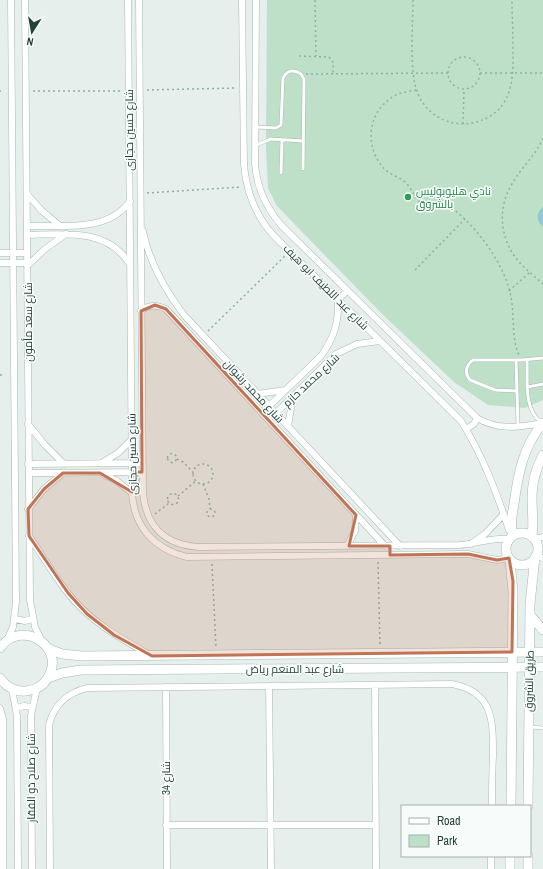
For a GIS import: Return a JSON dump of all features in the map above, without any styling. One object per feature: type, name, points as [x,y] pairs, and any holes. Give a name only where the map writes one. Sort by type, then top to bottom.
[{"type":"street","name":"شارع سعد مأمون","points":[[3,644],[11,634],[15,619],[16,602],[11,0]]},
{"type":"street","name":"شارع سعد مأمون","points":[[25,0],[29,473],[28,509],[30,600],[32,618],[43,642]]},
{"type":"street","name":"شارع حسين حجازى","points":[[128,0],[132,493],[136,516],[147,535],[165,550],[181,556],[212,558],[468,554],[497,560],[510,559]]},
{"type":"street","name":"شارع حسين حجازى","points":[[139,0],[142,472],[144,504],[150,519],[159,532],[168,538],[188,546],[470,545],[511,537]]},
{"type":"street","name":"شارع عبد اللطيف ابو هيف","points":[[242,0],[244,164],[246,187],[260,218],[290,252],[461,421],[492,478],[511,537]]},
{"type":"street","name":"شارع عبد اللطيف ابو هيف","points":[[256,0],[255,164],[258,183],[270,211],[282,226],[477,418],[488,424],[501,428],[543,423]]},
{"type":"street","points":[[130,193],[140,193]]},
{"type":"street","points":[[27,194],[42,211],[59,225]]},
{"type":"street","points":[[27,226],[97,223],[107,220],[124,209],[130,201]]},
{"type":"street","name":"شارع محمد رشوان","points":[[140,217],[149,252],[163,286],[184,315],[400,546]]},
{"type":"street","points":[[0,263],[27,264],[66,234]]},
{"type":"street","points":[[27,235],[66,234],[89,236],[108,244],[125,256],[130,264]]},
{"type":"street","points":[[0,253],[27,253]]},
{"type":"street","points":[[338,300],[348,291]]},
{"type":"street","name":"شارع محمد حازم","points":[[262,413],[328,346],[337,324],[338,300]]},
{"type":"street","name":"شارع محمد رشوان","points":[[141,311],[155,305],[166,309],[356,515],[387,546]]},
{"type":"street","name":"شارع محمد حازم","points":[[269,420],[336,354],[357,344],[380,341]]},
{"type":"street","points":[[257,394],[286,390]]},
{"type":"street","points":[[288,426],[293,396]]},
{"type":"street","points":[[466,429],[474,424],[477,418]]},
{"type":"street","points":[[543,423],[528,445],[520,465],[511,537],[506,548],[510,559],[518,564],[523,565],[538,557],[532,498],[534,484],[543,455]]},
{"type":"street","points":[[28,424],[45,445],[64,464]]},
{"type":"street","points":[[102,463],[118,453],[131,440]]},
{"type":"street","points":[[28,464],[142,462]]},
{"type":"street","points":[[100,472],[117,481],[132,493]]},
{"type":"street","points":[[29,473],[142,472]]},
{"type":"street","points":[[28,509],[44,489],[63,473]]},
{"type":"street","points":[[470,545],[485,534],[504,514]]},
{"type":"street","points":[[347,546],[355,531],[356,515]]},
{"type":"street","points":[[511,537],[522,533],[536,538]]},
{"type":"street","points":[[29,536],[68,593],[87,614],[114,635],[152,656]]},
{"type":"street","points":[[387,546],[390,555]]},
{"type":"street","name":"طريق الشروق","points":[[528,805],[531,580],[538,557]]},
{"type":"street","name":"طريق الشروق","points":[[510,559],[513,592],[511,805]]},
{"type":"street","points":[[530,616],[543,630]]},
{"type":"street","points":[[15,619],[22,621],[32,618]]},
{"type":"street","points":[[0,679],[12,689],[25,691],[37,688],[48,678],[52,667],[49,649],[43,642],[31,636],[18,635],[3,644]]},
{"type":"street","name":"شارع عبد المنعم رياض","points":[[49,649],[67,654],[152,656],[543,652]]},
{"type":"street","points":[[67,654],[65,665],[68,672]]},
{"type":"street","points":[[302,655],[302,669]]},
{"type":"street","name":"شارع عبد المنعم رياض","points":[[48,678],[81,670],[543,667]]},
{"type":"street","points":[[50,869],[48,732],[51,718],[58,705],[74,692],[88,688],[452,684],[469,689],[482,700],[487,707],[493,723],[492,805]]},
{"type":"street","points":[[375,685],[376,869]]},
{"type":"street","points":[[269,686],[270,869]]},
{"type":"street","name":"شارع 34","points":[[166,687],[167,869]]},
{"type":"street","name":"شارع صلاح ذو الفقار","points":[[32,869],[32,708],[37,688]]},
{"type":"street","name":"شارع صلاح ذو الفقار","points":[[12,689],[17,708],[18,869]]},
{"type":"street","points":[[17,708],[24,706],[32,708]]},
{"type":"street","points":[[0,708],[3,719],[2,866]]},
{"type":"street","points":[[166,825],[376,825]]},
{"type":"street","points":[[491,857],[491,869]]},
{"type":"street","points":[[510,857],[510,869]]},
{"type":"street","points":[[528,857],[528,869]]},
{"type":"lane","points":[[255,127],[276,128],[282,122],[283,78],[289,72],[295,71],[301,74],[304,79],[303,169]]},
{"type":"lane","points":[[255,146],[265,140],[303,141]]},
{"type":"lane","points":[[281,173],[282,140]]},
{"type":"lane","points":[[517,391],[495,390],[470,380],[466,371],[468,364],[473,360],[527,360],[543,358]]},
{"type":"lane","points":[[516,360],[518,427]]},
{"type":"lane","points":[[527,360],[530,408],[536,417],[543,423]]},
{"type":"lane","points":[[528,387],[543,384]]},
{"type":"lane","points":[[529,726],[543,728]]},
{"type":"path","points":[[315,0],[316,56]]},
{"type":"path","points":[[413,0],[414,73],[416,90],[423,104],[434,114],[447,121],[463,124],[483,120],[496,112],[509,94],[513,73],[512,0]]},
{"type":"path","points":[[299,56],[329,57],[332,59],[333,74]]},
{"type":"path","points":[[464,57],[475,62],[480,73],[475,84],[464,89],[453,84],[448,73],[453,62],[464,57]]},
{"type":"path","points":[[301,74],[448,73]]},
{"type":"path","points":[[480,73],[543,73]]},
{"type":"path","points":[[139,90],[243,88]]},
{"type":"path","points":[[463,124],[464,89]]},
{"type":"path","points":[[416,90],[399,94],[384,103],[374,117],[370,134],[372,151],[381,166],[406,183],[414,197],[421,202],[430,205],[447,205],[465,219],[477,231],[490,249],[501,268],[509,291],[512,302],[516,347],[522,360]]},
{"type":"path","points":[[26,91],[129,91]]},
{"type":"path","points":[[543,138],[535,155],[512,183],[504,200],[502,219],[504,237],[513,254],[543,284]]},
{"type":"path","points":[[140,193],[246,187]]},
{"type":"path","points":[[415,270],[465,219]]},
{"type":"path","points":[[202,336],[290,252]]},
{"type":"path","points":[[509,291],[530,272]]},
{"type":"path","points":[[177,459],[174,462],[170,462],[168,457],[170,454],[174,454],[177,459],[183,462],[193,472],[196,481],[203,484],[210,499],[210,509],[206,513],[210,517],[215,514],[214,510],[210,509]]},
{"type":"path","points":[[193,472],[199,464],[205,464],[211,467],[213,473],[212,479],[203,484]]},
{"type":"path","points":[[178,496],[196,481]]},
{"type":"path","points":[[150,519],[169,502],[168,498],[171,494],[178,496]]},
{"type":"path","points":[[169,502],[174,504],[178,502],[178,496]]},
{"type":"path","points":[[378,555],[380,654]]},
{"type":"path","points":[[212,558],[216,656]]},
{"type":"highlighted area","points":[[155,305],[166,309],[356,515],[349,546],[390,546],[390,555],[468,554],[497,560],[509,558],[513,581],[512,652],[152,656],[114,635],[87,614],[68,593],[29,536],[28,509],[44,489],[63,473],[100,473],[132,492],[132,472],[142,472],[141,311]]},
{"type":"green space","name":"نادي هليوبوليس بالشروق","points":[[267,0],[543,0],[543,400],[525,408],[488,405],[454,382],[381,313],[277,206],[268,188],[266,148]]},
{"type":"water","points":[[543,207],[543,227],[538,220],[538,214]]},
{"type":"place","name":"نادي هليوبوليس بالشروق","points":[[408,197]]}]
